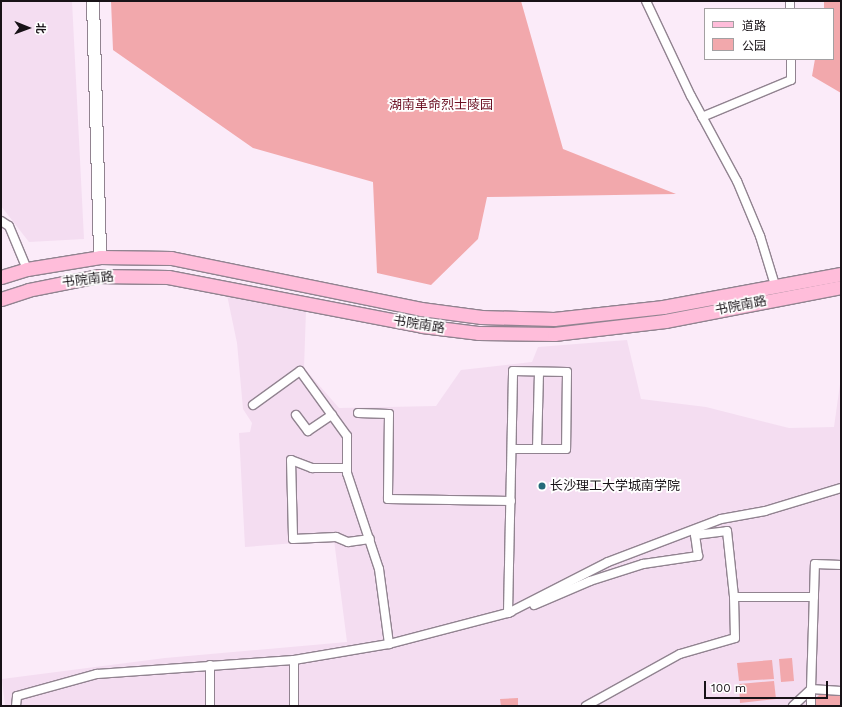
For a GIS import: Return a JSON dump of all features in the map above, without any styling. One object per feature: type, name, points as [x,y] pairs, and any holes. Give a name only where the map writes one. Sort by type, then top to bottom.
[{"type":"main road","name":"书院南路","points":[[1,277],[27,268],[100,257],[171,258],[421,309],[503,318],[554,319],[663,307],[775,285],[841,274]]},
{"type":"main road","name":"书院南路","points":[[1,299],[28,290],[98,276],[168,277],[422,326],[478,333],[554,334],[666,321],[841,288]]},
{"type":"street","points":[[93,1],[100,257]]},
{"type":"street","points":[[646,1],[702,117],[737,181],[760,236],[775,285]]},
{"type":"street","points":[[702,117],[791,80],[791,60]]},
{"type":"street","points":[[1,221],[9,226],[27,268]]},
{"type":"street","points":[[253,404],[300,371],[347,436],[347,468],[379,569],[389,644]]},
{"type":"street","points":[[508,613],[513,371],[567,372],[566,449],[512,449]]},
{"type":"street","points":[[537,449],[539,372]]},
{"type":"street","points":[[358,413],[389,414],[388,500],[511,501]]},
{"type":"street","points":[[296,415],[308,431],[332,415]]},
{"type":"street","points":[[347,468],[312,468],[291,460],[293,539],[336,537],[348,542],[370,539]]},
{"type":"street","points":[[508,613],[608,562],[721,519],[765,511],[841,488]]},
{"type":"street","points":[[16,706],[17,696],[97,674],[294,660],[389,644],[508,613],[544,601],[590,581],[643,564],[698,556],[695,535],[727,531],[734,597],[735,638],[680,654],[625,682],[586,706]]},
{"type":"street","points":[[810,706],[815,564],[841,565]]},
{"type":"street","points":[[734,597],[814,597]]},
{"type":"street","points":[[294,660],[294,706]]},
{"type":"street","points":[[210,665],[210,706]]},
{"type":"street","points":[[793,706],[811,689],[841,691]]},
{"type":"shaded area","points":[[1,1],[72,1],[84,239],[29,242],[1,206]]},
{"type":"shaded area","name":"长沙理工大学城南学院","points":[[227,295],[306,310],[304,368],[339,408],[436,406],[461,370],[532,362],[538,347],[627,340],[641,399],[706,407],[789,428],[834,427],[841,377],[841,706],[5,706],[2,679],[165,658],[347,642],[334,540],[245,547],[239,433],[250,432],[252,423],[243,409],[237,343]]},
{"type":"green space","name":"湖南革命烈士陵园","points":[[111,1],[521,1],[563,149],[676,194],[487,197],[478,239],[431,285],[377,273],[373,182],[253,148],[113,50]]},
{"type":"green space","points":[[824,1],[841,1],[841,93],[812,76],[815,60],[834,60],[834,8],[824,8]]},
{"type":"green space","points":[[792,658],[794,681],[781,682],[779,659]]},
{"type":"green space","points":[[772,660],[774,679],[739,681],[737,663]]},
{"type":"green space","points":[[774,681],[776,699],[740,703],[739,684]]},
{"type":"green space","points":[[820,694],[841,695],[841,706],[814,706],[814,700]]},
{"type":"green space","points":[[518,698],[518,706],[501,706],[500,699]]},
{"type":"place","name":"长沙理工大学城南学院","points":[[542,486]]}]
